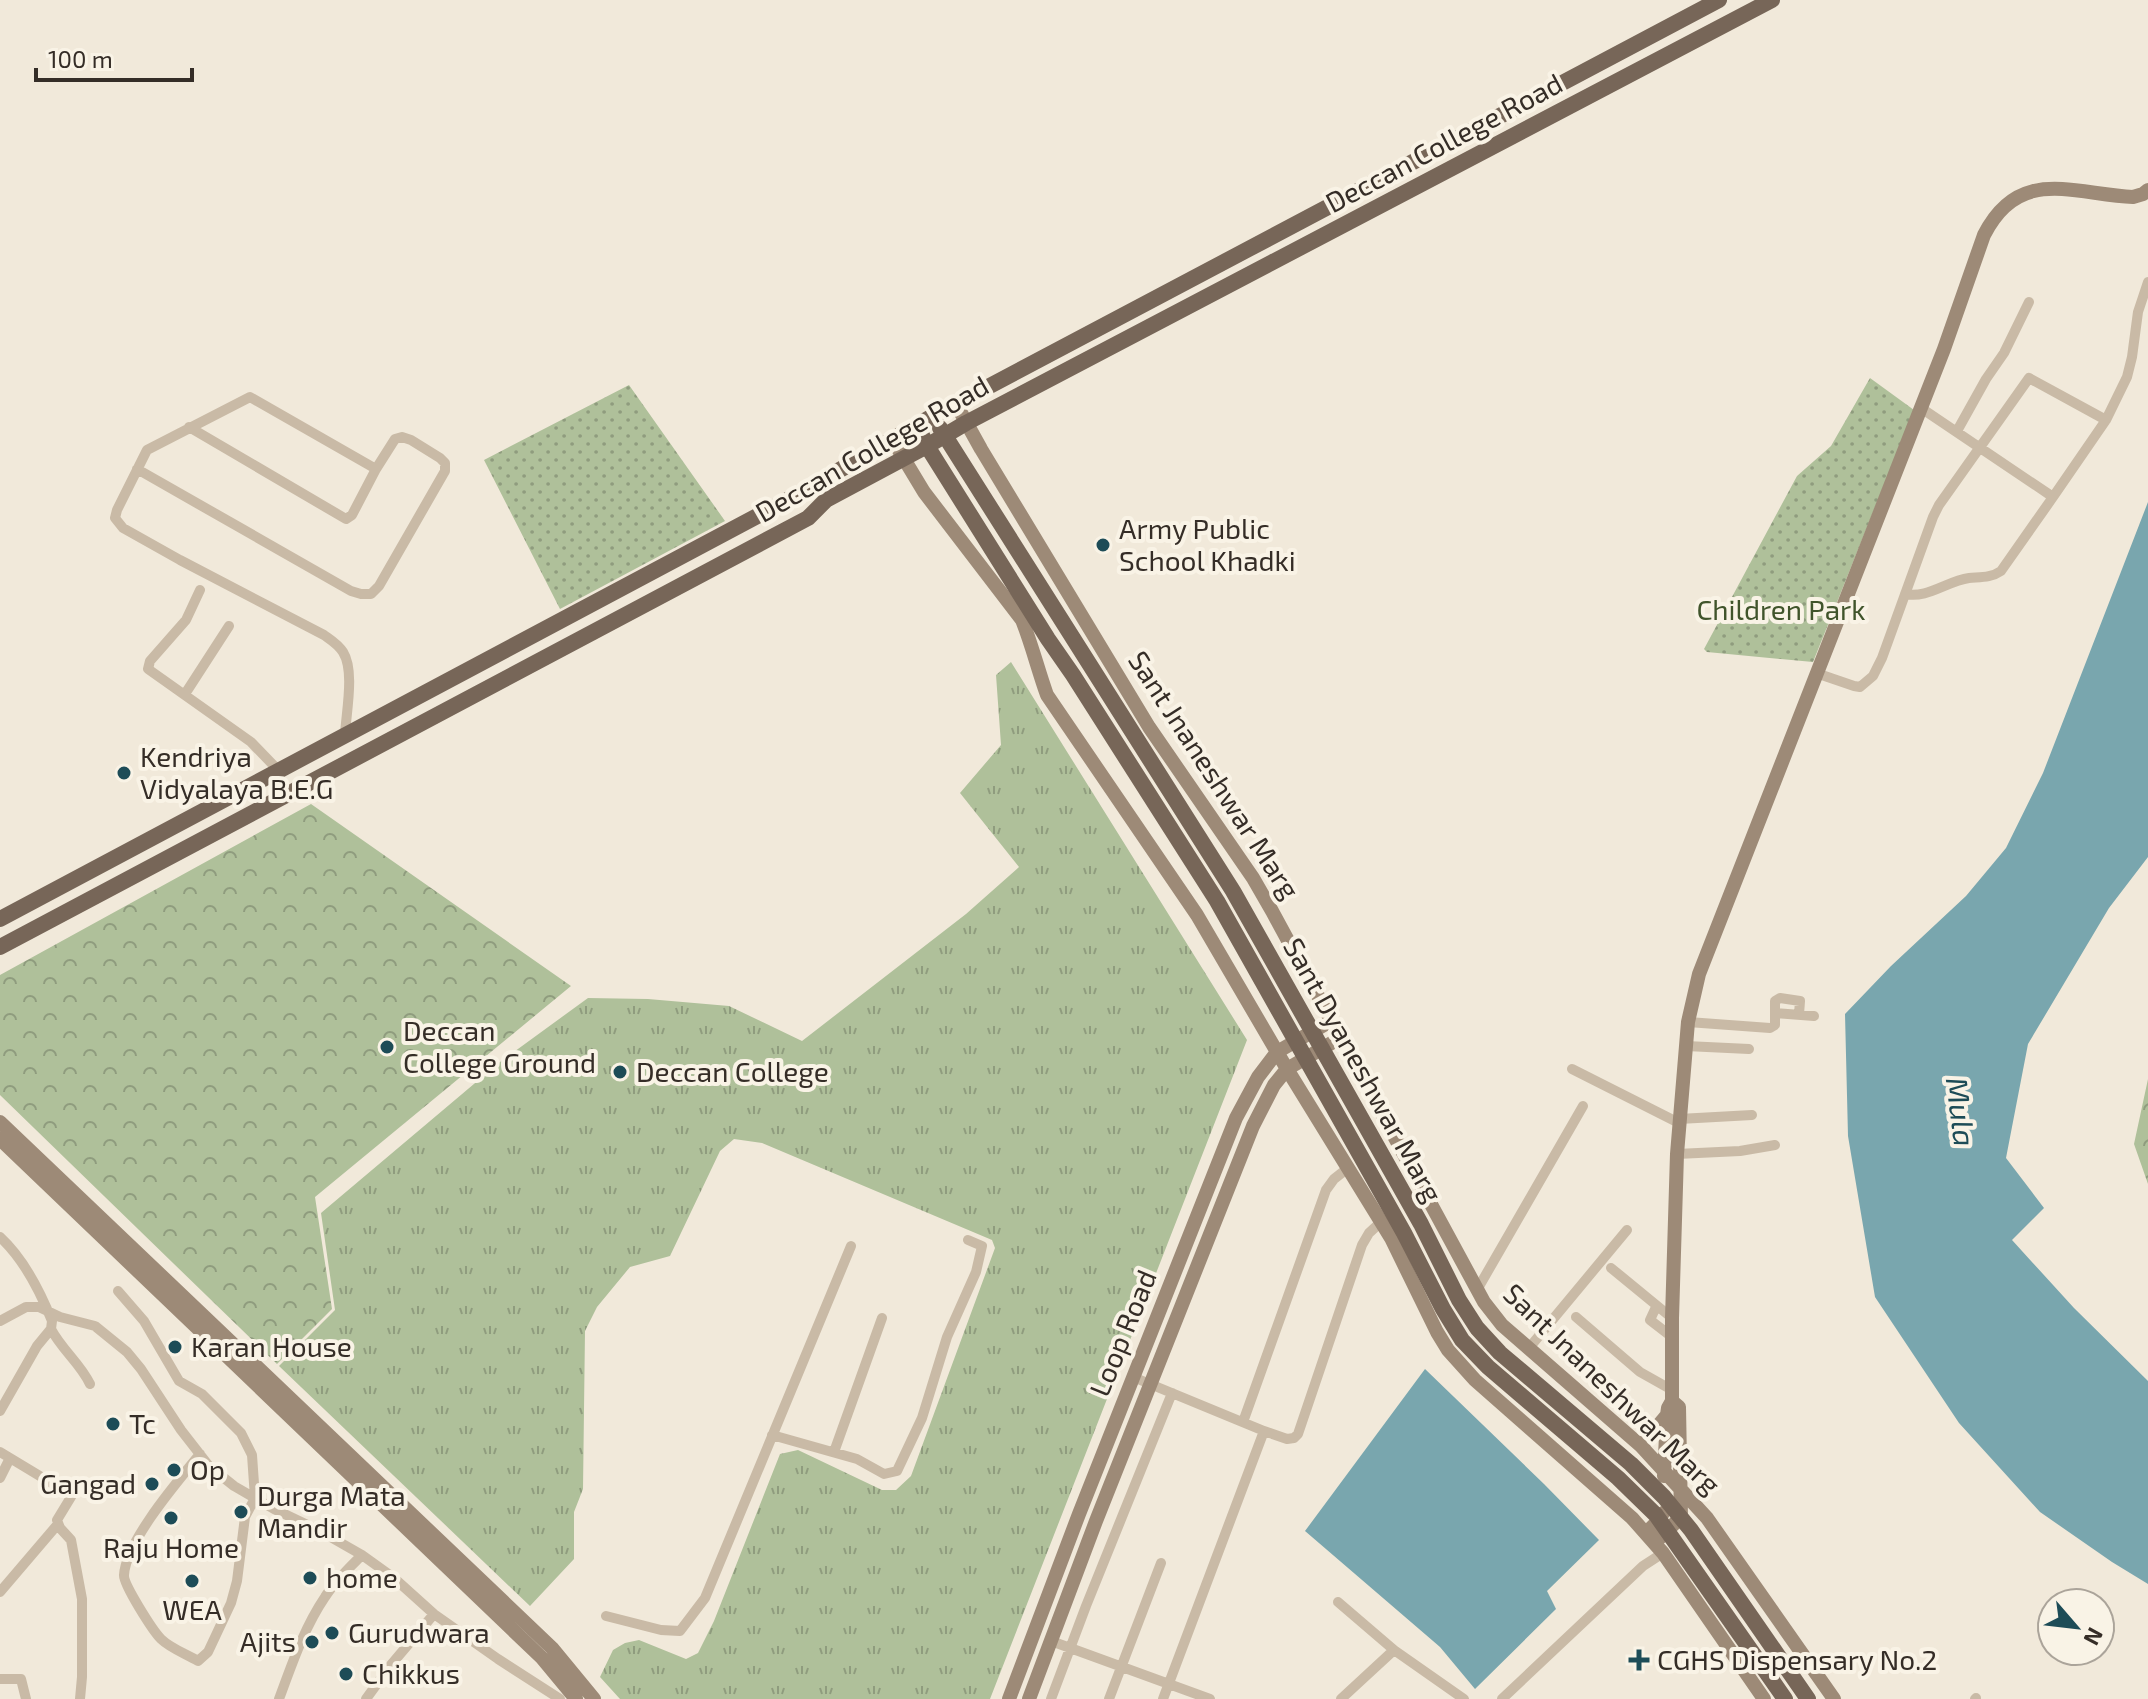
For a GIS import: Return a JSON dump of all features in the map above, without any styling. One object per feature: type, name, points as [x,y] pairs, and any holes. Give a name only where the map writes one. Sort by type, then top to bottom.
[{"type":"main road","name":"Deccan College Road","points":[[0,919],[793,497],[933,416],[1719,0]]},
{"type":"main road","name":"Deccan College Road","points":[[0,947],[808,518],[826,500],[966,423],[1772,0]]},
{"type":"main road","name":"Sant Dyaneshwar Marg","points":[[933,416],[1233,891],[1477,1328],[1500,1353],[1631,1464],[1664,1497],[1808,1699]]},
{"type":"main road","name":"Sant Dyaneshwar Marg","points":[[917,425],[1040,642],[1073,675],[1217,901],[1462,1340],[1488,1367],[1618,1478],[1663,1525],[1785,1699]]},
{"type":"street","points":[[1502,1699],[1643,1566],[1663,1525],[1679,1121],[1688,1022],[1699,974],[1921,408],[1984,235],[1999,210],[2022,195],[2049,188],[2133,197],[2148,190]]},
{"type":"street","points":[[1905,594],[1921,595],[1952,582],[1995,576],[2001,571],[2106,420],[2131,367],[2138,312],[2148,282]]},
{"type":"street","points":[[1957,431],[2004,353],[2029,302]]},
{"type":"street","points":[[1816,673],[1854,686],[1867,683],[1882,658],[1933,517],[2029,378],[2106,420]]},
{"type":"street","points":[[345,735],[348,667],[345,654],[337,644],[123,528],[115,518],[147,450],[250,397],[376,469]]},
{"type":"street","name":"Sant Jnaneshwar Marg","points":[[956,404],[1149,727],[1253,878],[1492,1315],[1641,1446],[1707,1518],[1834,1699]]},
{"type":"street","points":[[1921,408],[2053,497]]},
{"type":"street","points":[[137,469],[361,594],[371,594],[379,586],[445,471],[445,463],[440,458],[402,437],[395,439],[352,515],[346,519],[189,427]]},
{"type":"street","points":[[892,439],[924,492],[1040,642],[1038,669],[1047,695],[1197,915],[1391,1238],[1437,1332],[1459,1364],[1605,1493],[1654,1543],[1764,1699]]},
{"type":"street","points":[[200,590],[186,620],[150,661],[148,669],[251,742],[279,771]]},
{"type":"street","points":[[185,694],[229,626]]},
{"type":"street","points":[[1688,1022],[1770,1028],[1775,1025],[1775,1001],[1780,998],[1800,1001],[1799,1014],[1814,1016]]},
{"type":"street","name":"Loop Road","points":[[1009,1699],[1236,1118],[1258,1077],[1277,1052],[1331,1021]]},
{"type":"street","name":"Loop Road","points":[[1029,1699],[1253,1126],[1274,1085],[1287,1069],[1340,1038]]},
{"type":"street","points":[[1686,1046],[1749,1049]]},
{"type":"street","points":[[1572,1069],[1679,1121],[1752,1115]]},
{"type":"street","points":[[1477,1290],[1583,1106]]},
{"type":"street","points":[[0,1122],[552,1648],[594,1699]]},
{"type":"street","points":[[0,1139],[531,1646],[576,1699]]},
{"type":"street","points":[[1677,1154],[1740,1151],[1775,1145]]},
{"type":"street","points":[[1243,1422],[1326,1190],[1348,1168]]},
{"type":"street","points":[[1133,1377],[1264,1431],[1287,1439],[1294,1438],[1298,1434],[1362,1245],[1381,1222]]},
{"type":"street","points":[[1529,1348],[1627,1230]]},
{"type":"street","points":[[0,1237],[25,1266],[52,1321],[51,1329],[37,1346],[0,1411]]},
{"type":"street","points":[[772,1435],[857,1459],[884,1474],[897,1471],[922,1418],[947,1337],[980,1260],[982,1246],[968,1240]]},
{"type":"street","points":[[606,1616],[661,1630],[680,1631],[705,1598],[851,1246]]},
{"type":"street","points":[[1611,1268],[1672,1318]]},
{"type":"street","points":[[118,1291],[144,1321],[179,1381],[202,1394],[241,1433],[252,1455],[255,1498],[245,1517],[237,1581],[231,1603],[208,1652],[198,1661],[160,1638],[124,1584],[124,1573],[132,1550],[151,1517],[200,1454]]},
{"type":"street","points":[[0,1321],[26,1307],[39,1307],[60,1317],[95,1326],[127,1352],[209,1466],[225,1479],[362,1555],[394,1578],[434,1614],[560,1699]]},
{"type":"street","points":[[1656,1307],[1650,1320],[1672,1337]]},
{"type":"street","points":[[1576,1317],[1679,1407],[1681,1517],[1663,1525]]},
{"type":"street","points":[[834,1452],[882,1318]]},
{"type":"street","points":[[51,1329],[64,1350],[83,1368],[90,1384]]},
{"type":"street","points":[[1051,1699],[1172,1393]]},
{"type":"street","points":[[1641,1446],[1670,1402]]},
{"type":"street","points":[[1163,1699],[1264,1431]]},
{"type":"street","points":[[0,1478],[5,1455],[71,1497],[57,1520],[71,1540],[82,1599],[80,1699]]},
{"type":"street","points":[[0,1592],[58,1524]]},
{"type":"street","points":[[279,1699],[310,1622],[325,1596],[362,1555]]},
{"type":"street","points":[[1109,1699],[1161,1563]]},
{"type":"street","points":[[1338,1602],[1394,1650],[1464,1699]]},
{"type":"street","points":[[366,1699],[434,1614]]},
{"type":"street","points":[[1051,1641],[1210,1699]]},
{"type":"street","points":[[1345,1698],[1394,1650]]},
{"type":"street","points":[[0,1679],[21,1679],[26,1699]]},
{"type":"green space","name":"Children Park","points":[[1870,378],[1914,410],[1813,662],[1707,652],[1704,649],[1797,476],[1831,446]]},
{"type":"green space","points":[[629,385],[725,521],[560,609],[484,460]]},
{"type":"green space","points":[[1011,662],[1247,1040],[990,1699],[620,1699],[600,1677],[613,1650],[639,1640],[686,1659],[698,1653],[714,1621],[780,1454],[798,1450],[882,1490],[896,1490],[911,1476],[995,1248],[992,1240],[762,1143],[734,1139],[720,1151],[670,1256],[630,1267],[597,1307],[585,1331],[583,1489],[574,1512],[574,1559],[530,1606],[279,1366],[335,1310],[321,1213],[500,1062],[588,998],[648,999],[729,1006],[802,1041],[966,914],[1019,867],[960,793],[1001,745],[996,675]]},
{"type":"green space","points":[[311,804],[571,986],[315,1197],[332,1309],[277,1364],[0,1095],[0,975]]},
{"type":"green space","points":[[2148,1079],[2148,1184],[2134,1144]]},
{"type":"water","name":"Mula","points":[[2148,502],[2148,857],[2109,908],[2028,1044],[2006,1158],[2044,1208],[2012,1240],[2074,1308],[2148,1381],[2148,1584],[2040,1512],[1959,1423],[1875,1297],[1848,1136],[1845,1014],[1966,896],[2006,848],[2043,773]]},
{"type":"water","points":[[1425,1369],[1599,1540],[1547,1591],[1556,1609],[1475,1689],[1440,1647],[1305,1531]]},
{"type":"place","name":"Army Public School Khadki","points":[[1103,545]]},
{"type":"place","name":"Kendriya Vidyalaya B.E.G","points":[[124,773]]},
{"type":"place","name":"Deccan College Ground","points":[[387,1047]]},
{"type":"place","name":"Deccan College","points":[[620,1072]]},
{"type":"place","name":"Karan House","points":[[175,1347]]},
{"type":"place","name":"Tc","points":[[113,1424]]},
{"type":"place","name":"Op","points":[[174,1470]]},
{"type":"place","name":"Gangad","points":[[152,1484]]},
{"type":"place","name":"Durga Mata Mandir","points":[[241,1512]]},
{"type":"place","name":"Raju Home","points":[[171,1518]]},
{"type":"place","name":"home","points":[[310,1578]]},
{"type":"place","name":"WEA","points":[[192,1581]]},
{"type":"place","name":"Gurudwara","points":[[332,1633]]},
{"type":"place","name":"Ajits","points":[[312,1642]]},
{"type":"place","name":"CGHS Dispensary No.2","points":[[1639,1660]]},
{"type":"place","name":"Chikkus","points":[[346,1674]]}]
